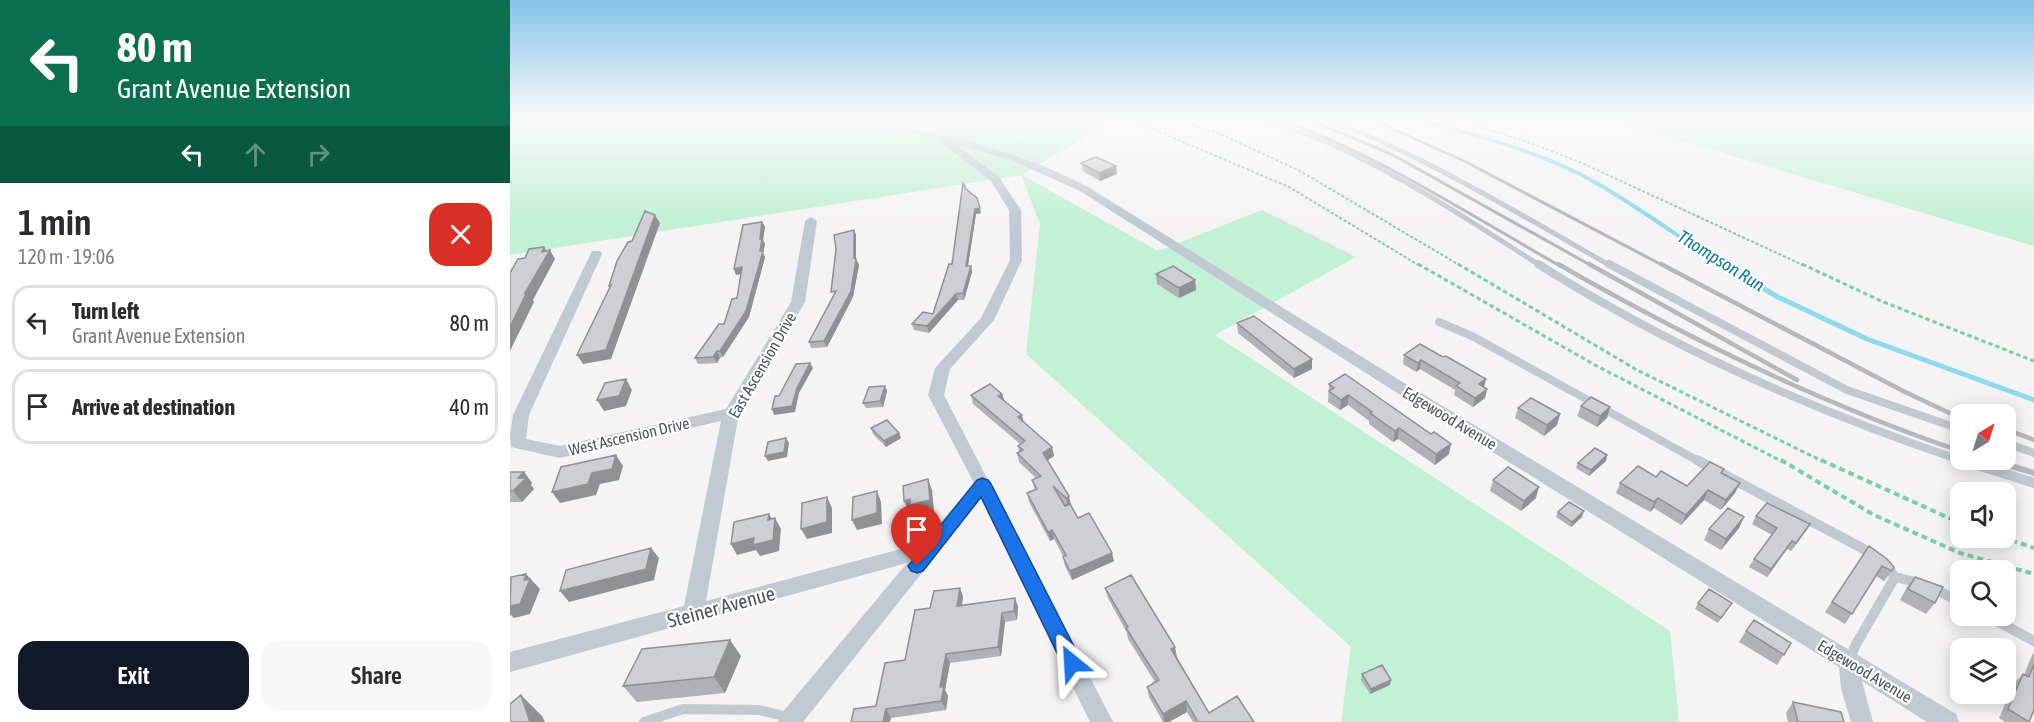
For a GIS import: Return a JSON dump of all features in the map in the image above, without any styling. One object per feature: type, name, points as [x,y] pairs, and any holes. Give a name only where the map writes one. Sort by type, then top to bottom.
[{"type":"street","points":[[959,152],[995,179],[1015,210],[1016,260],[987,320],[943,368],[936,395],[1102,722]]},
{"type":"street","name":"Edgewood Avenue","points":[[999,152],[1043,168],[1077,186],[1387,379],[1948,722]]},
{"type":"street","name":"East Ascension Drive","points":[[693,615],[731,413],[798,302],[811,221]]},
{"type":"street","name":"West Ascension Drive","points":[[596,254],[521,415],[517,443],[560,452],[731,413]]},
{"type":"street","points":[[791,720],[982,484]]},
{"type":"street","name":"Steiner Avenue","points":[[510,662],[693,615],[931,549]]},
{"type":"street","points":[[1849,661],[1852,689],[1862,722]]},
{"type":"lane","points":[[1346,152],[1375,166],[1585,293],[1755,381],[1827,412],[1889,435],[2034,483]]},
{"type":"lane","points":[[1404,152],[1641,282],[1847,390],[1950,426]]},
{"type":"lane","points":[[1439,322],[1472,336],[1629,424],[1861,547],[1885,564],[1895,576],[1922,584],[1950,597]]},
{"type":"lane","points":[[2016,447],[2034,453]]},
{"type":"lane","points":[[1849,661],[1855,646],[1895,576]]},
{"type":"lane","points":[[2006,626],[2034,641]]},
{"type":"lane","points":[[644,722],[683,709],[759,710],[791,720]]},
{"type":"path","points":[[1204,152],[1288,188],[1595,365],[1805,473],[1874,515],[1960,553],[2034,574]]},
{"type":"path","points":[[1258,152],[1300,171],[1637,370],[1821,460],[1950,519]]},
{"type":"path","points":[[1553,152],[1582,163],[1881,301],[2034,361]]},
{"type":"path","points":[[2016,542],[2034,548]]},
{"type":"green space","points":[[510,152],[1061,152],[1022,175],[1158,251],[1262,210],[1356,257],[1215,335],[1670,631],[1679,722],[1341,722],[1351,647],[1026,354],[1040,224],[1021,175],[510,255]]},
{"type":"green space","points":[[1718,152],[2034,152],[2034,246]]},
{"type":"building","points":[[1096,157],[1116,166],[1099,173],[1081,163]]},
{"type":"building","points":[[963,183],[966,189],[977,198],[980,208],[975,209],[966,266],[971,266],[963,293],[956,294],[927,326],[912,324],[923,312],[933,314],[949,264],[952,264]]},
{"type":"building","points":[[645,211],[655,215],[606,350],[577,355],[611,285],[609,286],[617,261],[628,242],[632,241]]},
{"type":"building","points":[[762,222],[760,251],[763,251],[746,311],[720,351],[717,351],[713,357],[695,358],[719,324],[724,324],[732,299],[737,298],[742,267],[734,269],[743,225]]},
{"type":"building","points":[[854,230],[854,258],[856,259],[851,291],[824,341],[809,342],[836,291],[831,292],[836,249],[834,235]]},
{"type":"building","points":[[544,247],[542,252],[550,250],[525,293],[527,292],[510,327],[510,273],[518,259],[525,258],[529,249]]},
{"type":"building","points":[[1173,266],[1195,280],[1179,288],[1156,274]]},
{"type":"building","points":[[1254,316],[1312,359],[1294,369],[1237,323]]},
{"type":"building","points":[[1420,344],[1486,379],[1479,384],[1487,389],[1475,398],[1456,386],[1460,383],[1421,360],[1418,363],[1404,355]]},
{"type":"building","points":[[810,363],[797,388],[792,406],[772,409],[775,396],[779,396],[796,364]]},
{"type":"building","points":[[1345,374],[1431,434],[1434,432],[1451,444],[1436,454],[1399,428],[1395,431],[1348,395],[1341,400],[1329,391],[1334,388],[1329,384]]},
{"type":"building","points":[[626,379],[619,396],[597,400],[605,383]]},
{"type":"building","points":[[990,384],[1002,394],[998,396],[1022,415],[1018,417],[1052,447],[1043,453],[1069,496],[1066,498],[1053,486],[1065,506],[1070,504],[1078,518],[1089,513],[1112,553],[1070,571],[1063,557],[1066,555],[1052,530],[1048,532],[1027,493],[1037,489],[1032,480],[1041,476],[1017,453],[1023,450],[1018,446],[1025,441],[971,395]]},
{"type":"building","points":[[885,386],[880,401],[863,403],[869,387]]},
{"type":"building","points":[[1591,397],[1610,407],[1600,416],[1581,406]]},
{"type":"building","points":[[1531,398],[1560,414],[1547,425],[1518,408]]},
{"type":"building","points":[[887,420],[899,433],[884,441],[871,428]]},
{"type":"building","points":[[786,438],[784,452],[765,456],[768,442]]},
{"type":"building","points":[[1595,448],[1607,455],[1591,470],[1578,463]]},
{"type":"building","points":[[616,455],[612,469],[592,473],[588,484],[552,492],[561,467]]},
{"type":"building","points":[[1710,462],[1724,469],[1721,473],[1740,483],[1726,500],[1708,490],[1686,515],[1658,498],[1654,502],[1620,483],[1638,466],[1656,477],[1661,471],[1687,486]]},
{"type":"building","points":[[1508,467],[1539,487],[1524,501],[1493,480]]},
{"type":"building","points":[[510,472],[524,472],[518,478],[526,478],[513,491],[510,491]]},
{"type":"building","points":[[928,479],[930,500],[910,505],[910,499],[904,501],[903,486]]},
{"type":"building","points":[[877,491],[877,513],[852,520],[853,497]]},
{"type":"building","points":[[827,497],[827,522],[801,529],[802,503]]},
{"type":"building","points":[[1569,502],[1584,511],[1572,522],[1558,512]]},
{"type":"building","points":[[1767,503],[1810,524],[1796,543],[1792,541],[1771,569],[1754,559],[1777,528],[1756,516]]},
{"type":"building","points":[[1728,508],[1744,517],[1726,539],[1709,529]]},
{"type":"building","points":[[769,514],[768,520],[775,518],[773,540],[753,545],[754,538],[731,544],[734,522]]},
{"type":"building","points":[[1869,546],[1894,567],[1892,571],[1882,566],[1852,614],[1832,602]]},
{"type":"building","points":[[651,548],[646,569],[560,591],[566,570]]},
{"type":"building","points":[[526,574],[524,580],[530,579],[520,604],[510,606],[511,577]]},
{"type":"building","points":[[1131,575],[1175,647],[1171,649],[1209,713],[1237,696],[1254,722],[1198,722],[1186,701],[1163,714],[1147,687],[1159,680],[1126,628],[1128,627],[1105,588]]},
{"type":"building","points":[[1915,577],[1943,587],[1935,603],[1908,589]]},
{"type":"building","points":[[960,588],[957,606],[1015,598],[1014,611],[1002,613],[998,647],[946,654],[940,687],[944,687],[941,701],[886,709],[883,722],[851,722],[854,709],[876,706],[885,663],[905,660],[915,610],[930,608],[934,591]]},
{"type":"building","points":[[1709,589],[1732,603],[1721,618],[1698,603]]},
{"type":"building","points":[[1754,620],[1791,643],[1784,655],[1746,631]]},
{"type":"building","points":[[730,640],[714,677],[623,686],[642,649]]},
{"type":"building","points":[[2034,664],[2034,710],[2029,722],[2008,709],[2010,704],[2016,704],[2016,690],[2023,674],[2029,677]]},
{"type":"building","points":[[1382,665],[1391,680],[1371,689],[1362,674]]},
{"type":"building","points":[[521,695],[530,722],[510,722],[510,704]]},
{"type":"building","points":[[1793,702],[1841,712],[1844,722],[1798,722]]},
{"type":"waterway","name":"Thompson Run","points":[[1527,152],[1576,172],[1598,184],[1725,266]]},
{"type":"waterway","name":"Thompson Run","points":[[1723,264],[1776,296],[1867,339],[2034,400]]},
{"type":"railway","points":[[1356,152],[1560,266]]},
{"type":"railway","points":[[1385,152],[1592,266]]},
{"type":"railway","points":[[1443,152],[1664,266]]},
{"type":"railway","points":[[1558,264],[1655,318],[1754,367],[1856,412],[1950,447]]},
{"type":"railway","points":[[1589,264],[1797,380]]},
{"type":"railway","points":[[1661,264],[1950,413]]},
{"type":"railway","points":[[2016,433],[2034,440]]},
{"type":"railway","points":[[2016,468],[2034,473]]},
{"type":"route","points":[[917,566],[982,484],[1072,663]]}]
